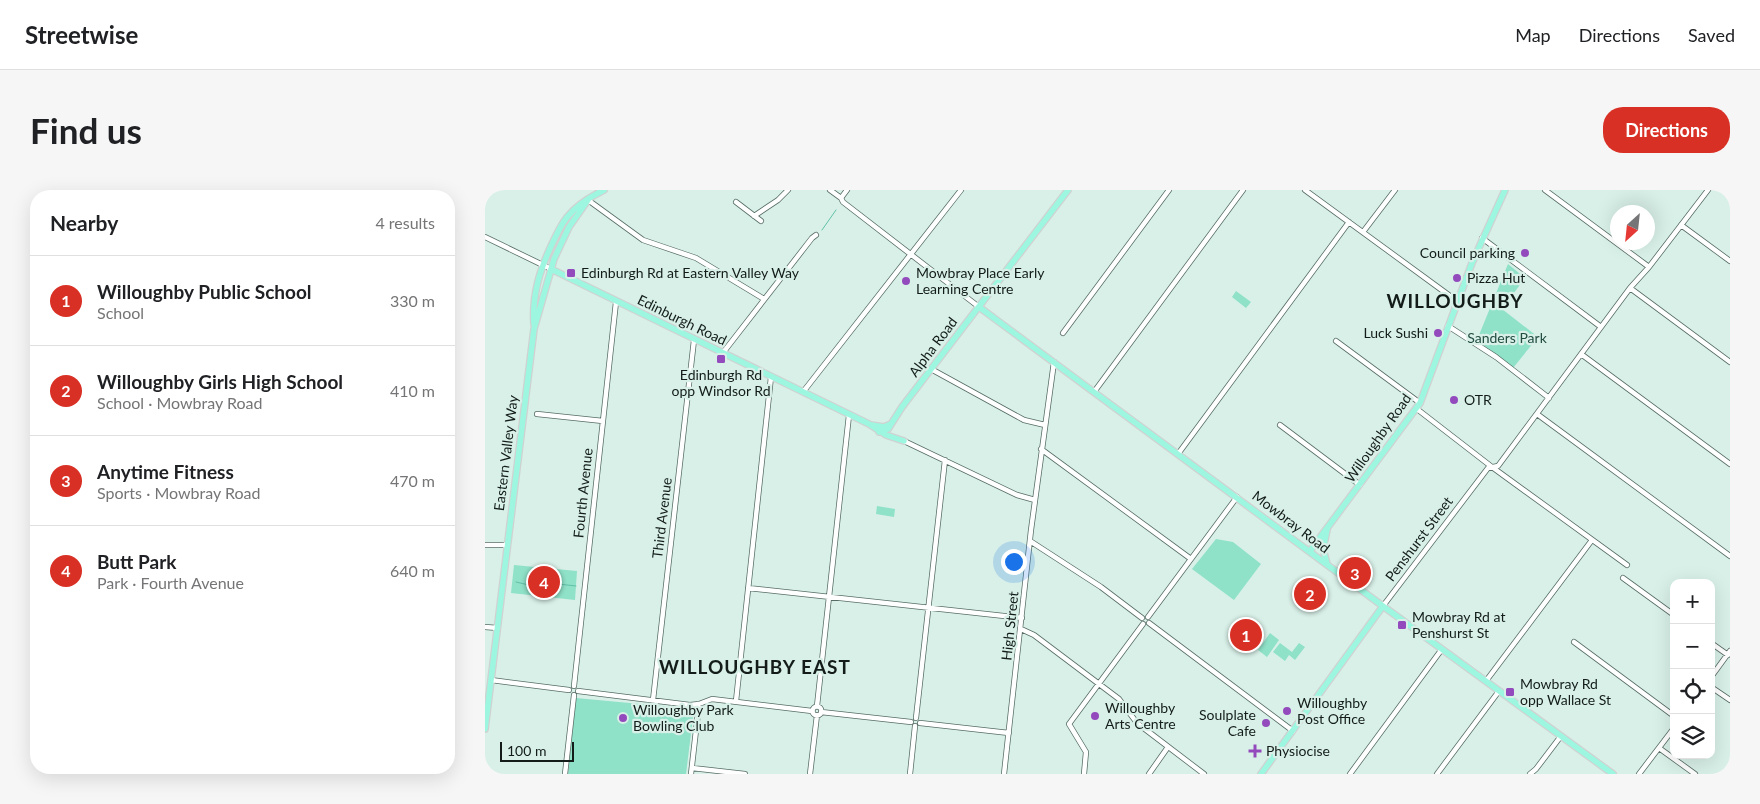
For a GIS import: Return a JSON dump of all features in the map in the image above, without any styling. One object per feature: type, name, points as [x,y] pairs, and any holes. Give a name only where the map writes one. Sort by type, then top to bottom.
[{"type":"main road","name":"Eastern Valley Way","points":[[485,729],[534,329],[534,295],[543,265],[559,230],[568,216],[604,190]]},
{"type":"main road","name":"Alpha Road","points":[[882,431],[891,424],[1068,190]]},
{"type":"main road","name":"Willoughby Road","points":[[1310,551],[1418,406],[1482,238],[1505,190]]},
{"type":"main road","name":"Eastern Valley Way","points":[[534,329],[551,269],[569,227],[588,200]]},
{"type":"main road","name":"Edinburgh Road","points":[[551,269],[882,431]]},
{"type":"main road","name":"Mowbray Road","points":[[979,307],[1613,774]]},
{"type":"main road","points":[[872,425],[884,427],[891,424],[891,431],[904,442]]},
{"type":"main road","points":[[882,431],[896,436]]},
{"type":"main road","points":[[882,431],[904,442]]},
{"type":"main road","points":[[1327,528],[1323,550],[1325,559],[1330,566]]},
{"type":"main road","name":"Penshurst Street","points":[[1261,774],[1383,606]]},
{"type":"street","points":[[754,216],[779,200],[788,190]]},
{"type":"street","points":[[830,190],[979,307]]},
{"type":"street","points":[[841,198],[847,190]]},
{"type":"street","points":[[803,392],[961,190]]},
{"type":"street","points":[[1063,333],[1169,190]]},
{"type":"street","points":[[1094,392],[1243,190]]},
{"type":"street","points":[[1305,190],[1450,296],[1458,299]]},
{"type":"street","points":[[1363,232],[1395,190]]},
{"type":"street","points":[[1545,190],[1649,267]]},
{"type":"street","name":"Penshurst Street","points":[[1383,606],[1486,470],[1498,466],[1630,288],[1649,267],[1708,190]]},
{"type":"street","points":[[588,200],[643,240],[696,258],[764,299]]},
{"type":"street","points":[[736,202],[761,222]]},
{"type":"street","points":[[1177,454],[1349,222]]},
{"type":"street","points":[[1681,225],[1730,261]]},
{"type":"street","points":[[722,354],[816,235]]},
{"type":"street","name":"Edinburgh Road","points":[[485,237],[551,269]]},
{"type":"street","points":[[1482,238],[1601,327]]},
{"type":"street","points":[[1630,288],[1730,362]]},
{"type":"street","name":"Fourth Avenue","points":[[571,688],[616,302]]},
{"type":"street","points":[[1448,326],[1496,357],[1549,398]]},
{"type":"street","name":"Third Avenue","points":[[653,700],[694,340]]},
{"type":"street","points":[[1336,341],[1492,467],[1627,566]]},
{"type":"street","points":[[1581,354],[1730,464]]},
{"type":"street","name":"High Street","points":[[1004,774],[1041,449],[1054,362]]},
{"type":"street","points":[[931,369],[1024,420],[1045,425]]},
{"type":"street","points":[[736,701],[771,377]]},
{"type":"street","points":[[537,414],[603,421]]},
{"type":"street","points":[[1537,414],[1730,556]]},
{"type":"street","points":[[810,774],[820,708],[817,706],[849,415]]},
{"type":"street","points":[[1280,425],[1360,485]]},
{"type":"street","points":[[904,442],[1017,495],[1035,500]]},
{"type":"street","points":[[1041,449],[1191,559]]},
{"type":"street","points":[[909,774],[913,724],[916,718],[945,460]]},
{"type":"street","points":[[1142,618],[1148,617],[1237,497]]},
{"type":"street","points":[[1486,681],[1592,540]]},
{"type":"street","points":[[1030,541],[1101,587],[1142,618],[1143,624]]},
{"type":"street","points":[[485,545],[508,544]]},
{"type":"street","points":[[1623,578],[1670,613]]},
{"type":"street","points":[[748,588],[1022,618]]},
{"type":"street","points":[[1148,617],[1149,623]]},
{"type":"street","points":[[1084,774],[1086,752],[1069,724],[1143,624],[1149,623],[1293,731]]},
{"type":"street","points":[[485,627],[498,628]]},
{"type":"street","points":[[1021,629],[1037,637],[1120,700],[1137,723],[1204,774]]},
{"type":"street","points":[[1574,642],[1671,714]]},
{"type":"street","points":[[1715,645],[1729,653],[1715,672]]},
{"type":"street","points":[[1349,774],[1442,649]]},
{"type":"street","points":[[491,680],[577,688],[565,774]]},
{"type":"street","points":[[1715,690],[1730,700]]},
{"type":"street","points":[[1437,774],[1499,691]]},
{"type":"street","points":[[576,693],[690,704],[699,704],[712,699],[812,710],[817,706]]},
{"type":"street","points":[[691,774],[699,704]]},
{"type":"street","points":[[812,710],[813,714],[1009,733]]},
{"type":"street","points":[[916,718],[920,723]]},
{"type":"street","points":[[1639,774],[1670,733]]},
{"type":"street","points":[[1530,774],[1537,769],[1561,736]]},
{"type":"street","points":[[1149,774],[1168,747]]},
{"type":"street","points":[[1659,748],[1695,774]]},
{"type":"street","points":[[692,768],[745,774]]},
{"type":"green space","name":"Sanders Park","points":[[1508,264],[1525,278],[1502,309],[1538,337],[1513,368],[1477,340]]},
{"type":"green space","points":[[1236,291],[1251,302],[1246,308],[1232,297]]},
{"type":"green space","points":[[877,506],[895,509],[894,517],[876,514]]},
{"type":"green space","points":[[1216,539],[1233,542],[1261,564],[1234,600],[1192,569]]},
{"type":"green space","points":[[514,565],[577,571],[575,600],[511,593]]},
{"type":"green space","points":[[1270,633],[1279,640],[1267,657],[1258,650]]},
{"type":"green space","points":[[1280,643],[1292,652],[1299,643],[1305,647],[1295,660],[1289,655],[1285,661],[1273,652]]},
{"type":"green space","points":[[576,698],[694,709],[686,774],[568,774]]},
{"type":"waterway","points":[[822,230],[836,210]]},
{"type":"waterway","points":[[516,582],[550,590],[558,584],[576,586]]},
{"type":"place","name":"Council parking","points":[[1525,253]]},
{"type":"place","name":"Edinburgh Rd at Eastern Valley Way","points":[[571,273]]},
{"type":"place","name":"Pizza Hut","points":[[1457,278]]},
{"type":"place","name":"Mowbray Place Early Learning Centre","points":[[906,281]]},
{"type":"place","name":"Luck Sushi","points":[[1438,333]]},
{"type":"place","name":"Edinburgh Rd opp Windsor Rd","points":[[721,359]]},
{"type":"place","name":"OTR","points":[[1454,400]]},
{"type":"place","name":"Anytime Fitness","points":[[1355,573]]},
{"type":"place","name":"Butt Park","points":[[544,582]]},
{"type":"place","name":"Willoughby Girls High School","points":[[1310,594]]},
{"type":"place","name":"Mowbray Rd at Penshurst St","points":[[1402,625]]},
{"type":"place","name":"Willoughby Public School","points":[[1246,635]]},
{"type":"place","name":"Mowbray Rd opp Wallace St","points":[[1510,692]]},
{"type":"place","name":"Willoughby Post Office","points":[[1287,711]]},
{"type":"place","name":"Willoughby Arts Centre","points":[[1095,716]]},
{"type":"place","name":"Willoughby Park Bowling Club","points":[[623,718]]},
{"type":"place","name":"Soulplate Cafe","points":[[1266,723]]},
{"type":"place","name":"Physiocise","points":[[1255,751]]},
{"type":"district","name":"WILLOUGHBY","points":[[1455,301]]},
{"type":"district","name":"WILLOUGHBY EAST","points":[[755,667]]}]
